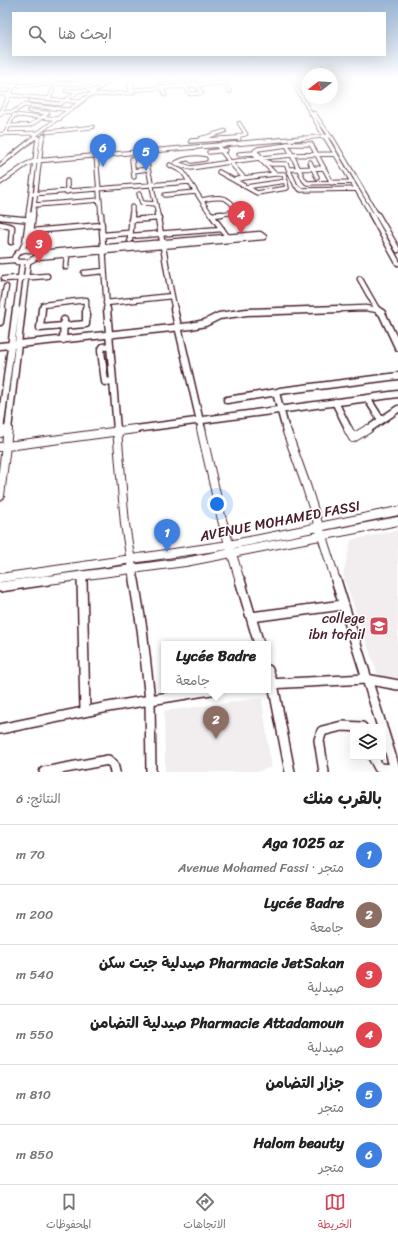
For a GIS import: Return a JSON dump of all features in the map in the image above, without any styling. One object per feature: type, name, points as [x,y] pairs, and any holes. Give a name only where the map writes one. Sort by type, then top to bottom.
[{"type":"street","points":[[5,134],[13,115]]},
{"type":"street","points":[[23,115],[60,119]]},
{"type":"street","points":[[37,161],[42,139],[46,131],[52,124],[64,115]]},
{"type":"street","points":[[311,115],[358,189],[398,263]]},
{"type":"street","points":[[315,115],[368,197],[398,250]]},
{"type":"street","points":[[9,126],[31,125],[44,117]]},
{"type":"street","points":[[191,141],[239,138],[238,136],[246,134],[239,123]]},
{"type":"street","points":[[0,165],[36,136],[46,131],[93,127]]},
{"type":"street","points":[[190,148],[188,143],[191,141],[225,131]]},
{"type":"street","points":[[0,136],[5,134],[36,136]]},
{"type":"street","points":[[0,136],[36,136]]},
{"type":"street","points":[[36,136],[37,161],[30,245],[38,255],[67,255],[130,245],[164,244]]},
{"type":"street","points":[[0,184],[37,161],[330,136]]},
{"type":"street","points":[[239,138],[243,143]]},
{"type":"street","points":[[283,139],[307,183],[353,182]]},
{"type":"street","points":[[269,141],[274,146]]},
{"type":"street","points":[[28,143],[37,144]]},
{"type":"street","points":[[275,174],[260,158],[255,150],[274,146],[310,144],[332,183]]},
{"type":"street","points":[[217,145],[220,151],[244,178]]},
{"type":"street","points":[[209,152],[226,150]]},
{"type":"street","points":[[148,152],[148,169],[164,244],[166,272],[232,554],[258,641]]},
{"type":"street","points":[[239,154],[252,153],[270,164],[286,164],[296,186],[301,190],[358,189]]},
{"type":"street","points":[[189,159],[176,163],[191,168],[260,158],[292,155],[336,154]]},
{"type":"street","points":[[37,161],[96,155]]},
{"type":"street","points":[[96,155],[103,235],[108,335],[118,432],[125,524],[142,629],[150,700],[151,772]]},
{"type":"street","points":[[68,158],[68,166]]},
{"type":"street","points":[[132,159],[134,177]]},
{"type":"street","points":[[0,160],[5,161]]},
{"type":"street","points":[[310,162],[317,177]]},
{"type":"street","points":[[170,165],[183,172],[195,192],[229,239]]},
{"type":"street","points":[[288,170],[324,168]]},
{"type":"street","points":[[133,171],[148,169]]},
{"type":"street","points":[[219,172],[257,193],[286,189],[287,187],[284,174],[234,180]]},
{"type":"street","points":[[67,181],[67,192]]},
{"type":"street","points":[[34,194],[189,182]]},
{"type":"street","points":[[246,187],[286,182]]},
{"type":"street","points":[[165,195],[195,192]]},
{"type":"street","points":[[0,261],[14,258],[21,251],[25,243],[35,205],[34,194]]},
{"type":"street","points":[[139,194],[142,203],[156,204]]},
{"type":"street","points":[[201,200],[225,197],[230,200],[237,210],[235,212],[212,215]]},
{"type":"street","points":[[35,205],[100,200]]},
{"type":"street","points":[[130,245],[129,234],[132,207]]},
{"type":"street","points":[[0,217],[31,219]]},
{"type":"street","points":[[131,220],[159,218]]},
{"type":"street","points":[[0,224],[12,227],[11,242]]},
{"type":"street","points":[[32,230],[102,225]]},
{"type":"street","points":[[103,235],[162,233],[222,228]]},
{"type":"street","points":[[0,257],[14,258],[25,262],[38,255],[187,242],[259,238],[264,235],[260,234],[229,239]]},
{"type":"street","points":[[21,251],[33,250]]},
{"type":"street","points":[[66,267],[67,255]]},
{"type":"street","points":[[0,496],[3,447],[18,344],[25,262]]},
{"type":"street","points":[[84,273],[104,271]]},
{"type":"street","points":[[4,279],[23,279],[48,276]]},
{"type":"street","points":[[0,433],[11,345],[23,279]]},
{"type":"street","points":[[360,279],[377,309],[382,313],[398,347]]},
{"type":"street","points":[[0,322],[2,299],[6,287]]},
{"type":"street","points":[[106,303],[172,296]]},
{"type":"street","points":[[86,300],[87,323],[64,327],[40,328],[42,305],[86,300]]},
{"type":"street","points":[[0,346],[179,327],[205,323],[219,316],[247,312],[366,308],[377,309]]},
{"type":"street","points":[[63,340],[64,320]]},
{"type":"street","points":[[109,346],[103,347],[101,351],[103,374],[105,382],[113,381]]},
{"type":"street","points":[[227,400],[398,376]]},
{"type":"street","points":[[278,392],[277,396],[280,409],[306,485],[366,679],[382,724]]},
{"type":"street","points":[[3,447],[398,394]]},
{"type":"street","points":[[367,398],[381,420]]},
{"type":"street","points":[[335,402],[353,438],[398,409]]},
{"type":"street","name":"AVENUE MOHAMED FASSI","points":[[0,578],[230,545],[398,511]]},
{"type":"street","name":"AVENUE MOHAMED FASSI","points":[[0,587],[232,554],[398,521]]},
{"type":"street","points":[[82,575],[85,711]]},
{"type":"street","points":[[251,617],[343,605]]},
{"type":"street","points":[[290,772],[271,684],[366,679],[398,685]]},
{"type":"street","points":[[0,729],[85,711],[193,693]]},
{"type":"street","points":[[324,772],[319,740],[322,731],[333,728],[350,727]]},
{"type":"street","points":[[375,760],[379,768],[395,770],[386,738]]},
{"type":"street","points":[[44,772],[108,760],[113,764],[115,772]]},
{"type":"shaded area","name":"college ibn tofail","points":[[398,530],[398,679],[378,676],[343,575],[351,540]]},
{"type":"shaded area","points":[[262,698],[271,767],[257,772],[165,772],[164,711]]},
{"type":"place","name":"Halom beauty","points":[[103,167]]},
{"type":"place","name":"جزار التضامن","points":[[146,171]]},
{"type":"place","name":"Pharmacie Attadamoun صيدلية التضامن","points":[[241,234]]},
{"type":"place","name":"Pharmacie JetSakan صيدلية جيت سكن","points":[[39,263]]},
{"type":"place","name":"Aga 1025 az","points":[[167,552]]},
{"type":"place","name":"college ibn tofail","points":[[379,626]]},
{"type":"place","name":"Lycée Badre","points":[[216,739]]}]
